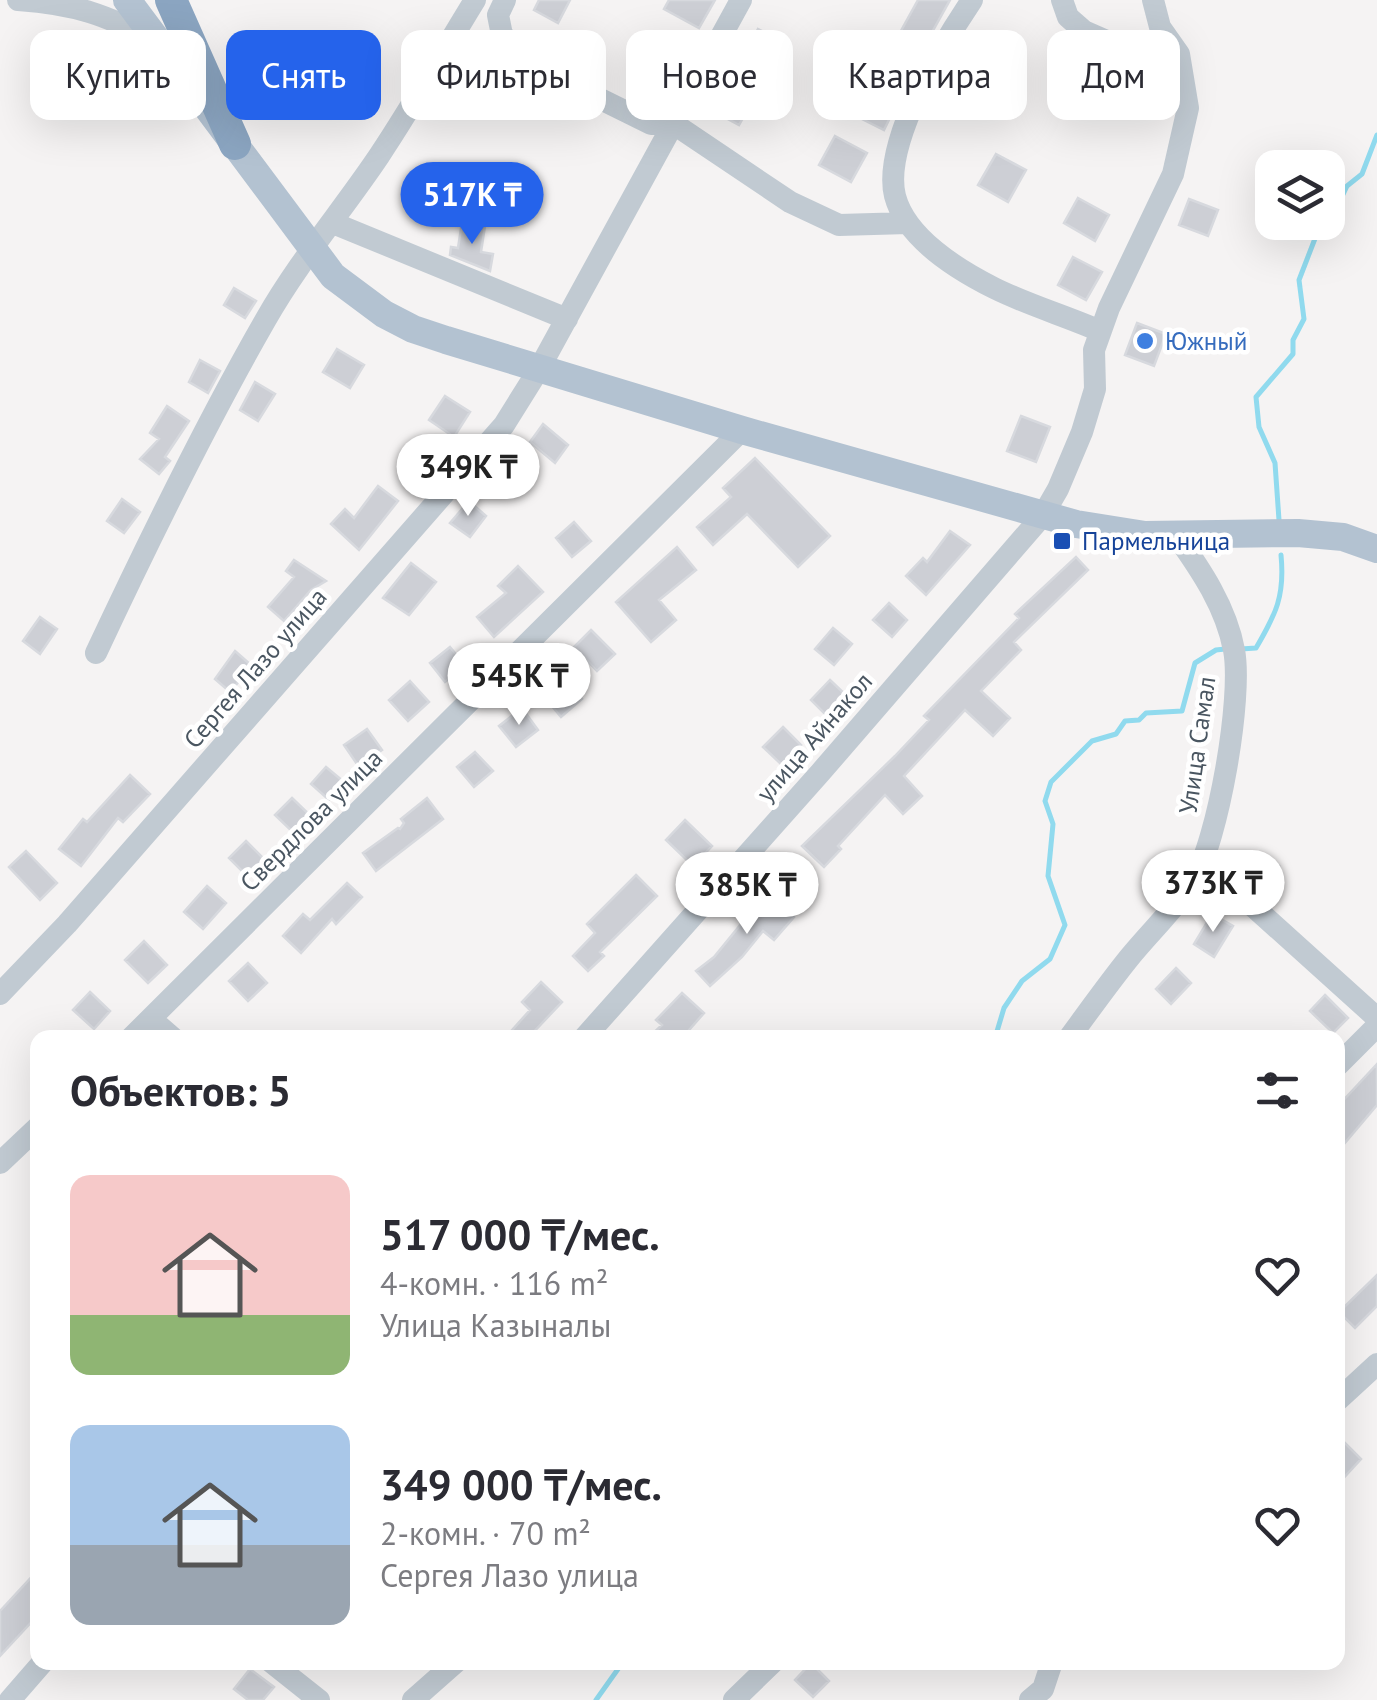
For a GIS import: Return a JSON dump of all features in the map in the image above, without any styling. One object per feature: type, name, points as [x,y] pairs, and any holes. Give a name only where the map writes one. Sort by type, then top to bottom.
[{"type":"highway","points":[[170,0],[235,144]]},
{"type":"main road","points":[[128,0],[151,30]]},
{"type":"main road","points":[[206,104],[333,276],[384,314],[413,329],[539,370],[1043,516],[1110,531],[1342,537],[1377,549]]},
{"type":"street","points":[[18,0],[76,6],[102,13],[135,30]]},
{"type":"street","points":[[96,652],[267,316],[310,248],[380,154],[475,0]]},
{"type":"street","points":[[505,0],[498,15],[502,35],[522,53],[618,110],[651,124],[674,124],[790,202],[839,225],[908,223]]},
{"type":"street","name":"Сергея Лазо улица","points":[[0,994],[68,924],[504,425],[568,319],[741,0]]},
{"type":"street","points":[[972,0],[940,48],[916,98],[896,158],[894,195],[908,223],[948,261],[995,288],[1100,331]]},
{"type":"street","points":[[1062,0],[1068,16],[1084,31],[1182,74]]},
{"type":"street","points":[[1153,0],[1160,27],[1178,54],[1182,74]]},
{"type":"street","name":"улица Айнакол","points":[[591,1030],[1043,516],[1058,489],[1095,389],[1094,350],[1100,331],[1172,174],[1188,108],[1182,74]]},
{"type":"street","points":[[332,223],[568,319]]},
{"type":"street","name":"Свердлова улица","points":[[139,1030],[742,430]]},
{"type":"street","name":"Улица Самал","points":[[1075,1030],[1128,958],[1192,884],[1204,862],[1221,799],[1236,689],[1232,643],[1207,578],[1176,535]]},
{"type":"street","points":[[1204,862],[1377,1018]]},
{"type":"street","points":[[151,1019],[164,1030]]},
{"type":"street","points":[[1345,1059],[1377,1026]]},
{"type":"street","points":[[0,1164],[30,1136]]},
{"type":"street","points":[[1345,1394],[1377,1364]]},
{"type":"street","points":[[10,1700],[36,1670]]},
{"type":"street","points":[[281,1670],[319,1700]]},
{"type":"street","points":[[413,1700],[447,1670]]},
{"type":"street","points":[[734,1700],[765,1670]]},
{"type":"street","points":[[1039,1696],[1049,1670]]},
{"type":"building","points":[[539,0],[570,0],[558,23],[534,10]]},
{"type":"building","points":[[669,0],[715,0],[699,28],[664,9]]},
{"type":"building","points":[[918,0],[950,0],[933,30],[901,30]]},
{"type":"building","points":[[864,120],[889,120],[884,130]]},
{"type":"building","points":[[835,136],[867,153],[851,182],[819,165]]},
{"type":"building","points":[[996,154],[1026,170],[1008,202],[978,185]]},
{"type":"building","points":[[1078,198],[1109,215],[1095,241],[1064,223]]},
{"type":"building","points":[[1189,199],[1218,210],[1208,236],[1179,225]]},
{"type":"building","points":[[462,222],[485,226],[481,252],[493,254],[490,271],[450,255],[451,247],[458,248]]},
{"type":"building","points":[[1073,257],[1102,272],[1086,300],[1058,285]]},
{"type":"building","points":[[234,288],[256,301],[245,318],[224,305]]},
{"type":"building","points":[[1137,323],[1166,334],[1154,366],[1125,355]]},
{"type":"building","points":[[337,349],[364,365],[350,388],[323,372]]},
{"type":"building","points":[[200,360],[220,371],[208,393],[189,382]]},
{"type":"building","points":[[255,382],[275,394],[258,421],[240,410]]},
{"type":"building","points":[[445,396],[470,412],[454,437],[429,420]]},
{"type":"building","points":[[167,406],[189,421],[165,457],[170,461],[159,474],[140,459],[159,439],[150,433]]},
{"type":"building","points":[[1021,416],[1050,427],[1036,462],[1007,451]]},
{"type":"building","points":[[543,424],[568,445],[555,463],[530,442]]},
{"type":"building","points":[[755,458],[830,536],[798,567],[747,514],[713,545],[697,527],[731,497],[723,488]]},
{"type":"building","points":[[378,486],[398,501],[359,550],[331,524],[345,509],[354,518]]},
{"type":"building","points":[[122,499],[140,512],[124,533],[107,521]]},
{"type":"building","points":[[469,501],[486,516],[470,537],[450,523]]},
{"type":"building","points":[[574,522],[591,541],[572,557],[556,538]]},
{"type":"building","points":[[950,531],[970,545],[926,595],[906,576],[923,558],[927,562]]},
{"type":"building","points":[[677,547],[696,570],[659,600],[676,620],[651,642],[616,602]]},
{"type":"building","points":[[1076,557],[1088,570],[1014,642],[1021,650],[981,691],[1010,718],[993,736],[965,710],[904,776],[922,796],[903,814],[885,795],[824,867],[802,846],[895,756],[929,720],[924,716],[1019,618],[1015,614]]},
{"type":"building","points":[[294,560],[326,581],[311,590],[284,621],[268,607],[294,577],[286,571]]},
{"type":"building","points":[[411,563],[436,582],[409,615],[383,598]]},
{"type":"building","points":[[518,566],[543,592],[494,637],[477,617],[506,593],[498,586]]},
{"type":"building","points":[[889,603],[907,620],[892,637],[873,620]]},
{"type":"building","points":[[40,617],[57,629],[40,654],[23,641]]},
{"type":"building","points":[[833,628],[852,644],[834,665],[815,649]]},
{"type":"building","points":[[591,630],[615,654],[597,671],[574,647]]},
{"type":"building","points":[[450,647],[465,665],[445,682],[430,663]]},
{"type":"building","points":[[235,651],[252,666],[230,692],[215,679]]},
{"type":"building","points":[[561,676],[582,699],[561,717],[541,693]]},
{"type":"building","points":[[830,680],[848,697],[829,718],[811,700]]},
{"type":"building","points":[[410,681],[429,702],[408,721],[389,700]]},
{"type":"building","points":[[522,708],[538,730],[516,747],[499,726]]},
{"type":"building","points":[[783,727],[801,745],[782,765],[763,747]]},
{"type":"building","points":[[367,729],[382,750],[359,767],[344,745]]},
{"type":"building","points":[[475,752],[493,771],[474,787],[457,767]]},
{"type":"building","points":[[326,767],[344,782],[329,800],[311,784]]},
{"type":"building","points":[[130,775],[150,794],[123,822],[118,818],[81,866],[59,849],[83,819],[87,822]]},
{"type":"building","points":[[292,798],[315,820],[299,838],[275,815]]},
{"type":"building","points":[[427,798],[443,819],[376,871],[363,853],[400,829],[404,823],[401,819]]},
{"type":"building","points":[[685,820],[712,846],[693,866],[666,840]]},
{"type":"building","points":[[246,841],[264,859],[247,876],[229,858]]},
{"type":"building","points":[[26,851],[57,883],[40,900],[9,867]]},
{"type":"building","points":[[1258,853],[1279,866],[1264,889],[1243,876]]},
{"type":"building","points":[[636,875],[657,896],[600,952],[604,956],[588,971],[573,956],[595,933],[587,924]]},
{"type":"building","points":[[347,883],[362,897],[336,924],[332,919],[301,953],[283,936],[303,914],[310,920]]},
{"type":"building","points":[[207,886],[226,903],[203,929],[184,912]]},
{"type":"building","points":[[767,892],[794,917],[774,940],[763,931],[710,986],[696,971],[714,957]]},
{"type":"building","points":[[1212,914],[1233,926],[1214,957],[1194,944]]},
{"type":"building","points":[[144,941],[167,965],[148,983],[125,960]]},
{"type":"building","points":[[248,963],[267,983],[248,1001],[229,981]]},
{"type":"building","points":[[1176,968],[1191,983],[1171,1004],[1156,989]]},
{"type":"building","points":[[541,982],[562,1002],[536,1030],[512,1030],[530,1010],[522,1002]]},
{"type":"building","points":[[90,992],[110,1011],[94,1029],[73,1010]]},
{"type":"building","points":[[682,993],[704,1013],[689,1030],[657,1030],[662,1025],[656,1020]]},
{"type":"building","points":[[1325,995],[1348,1018],[1336,1030],[1330,1030],[1310,1011]]},
{"type":"building","points":[[1377,1064],[1377,1105],[1345,1143],[1345,1098]]},
{"type":"building","points":[[1377,1275],[1377,1306],[1355,1328],[1345,1318],[1345,1306]]},
{"type":"building","points":[[1345,1443],[1361,1459],[1345,1476]]},
{"type":"building","points":[[30,1579],[30,1624],[0,1656],[0,1611]]},
{"type":"building","points":[[249,1670],[274,1687],[263,1700],[248,1700],[234,1689]]},
{"type":"building","points":[[804,1670],[818,1670],[829,1681],[813,1697],[795,1680]]},
{"type":"waterway","points":[[1279,520],[1275,463],[1259,427],[1256,397],[1293,354],[1293,340],[1304,319],[1299,280],[1316,236],[1329,224],[1347,186],[1362,174],[1377,135]]},
{"type":"waterway","points":[[1241,649],[1256,648],[1274,614],[1282,582],[1281,555]]},
{"type":"waterway","points":[[997,1030],[1004,1008],[1022,981],[1050,959],[1065,925],[1048,876],[1053,824],[1045,801],[1051,782],[1092,741],[1116,734],[1125,721],[1139,720],[1146,713],[1182,711],[1195,663],[1225,649]]},
{"type":"waterway","points":[[596,1700],[617,1670]]},
{"type":"place","name":"Южный","points":[[1145,341]]},
{"type":"place","name":"Пармельница","points":[[1062,541]]}]
